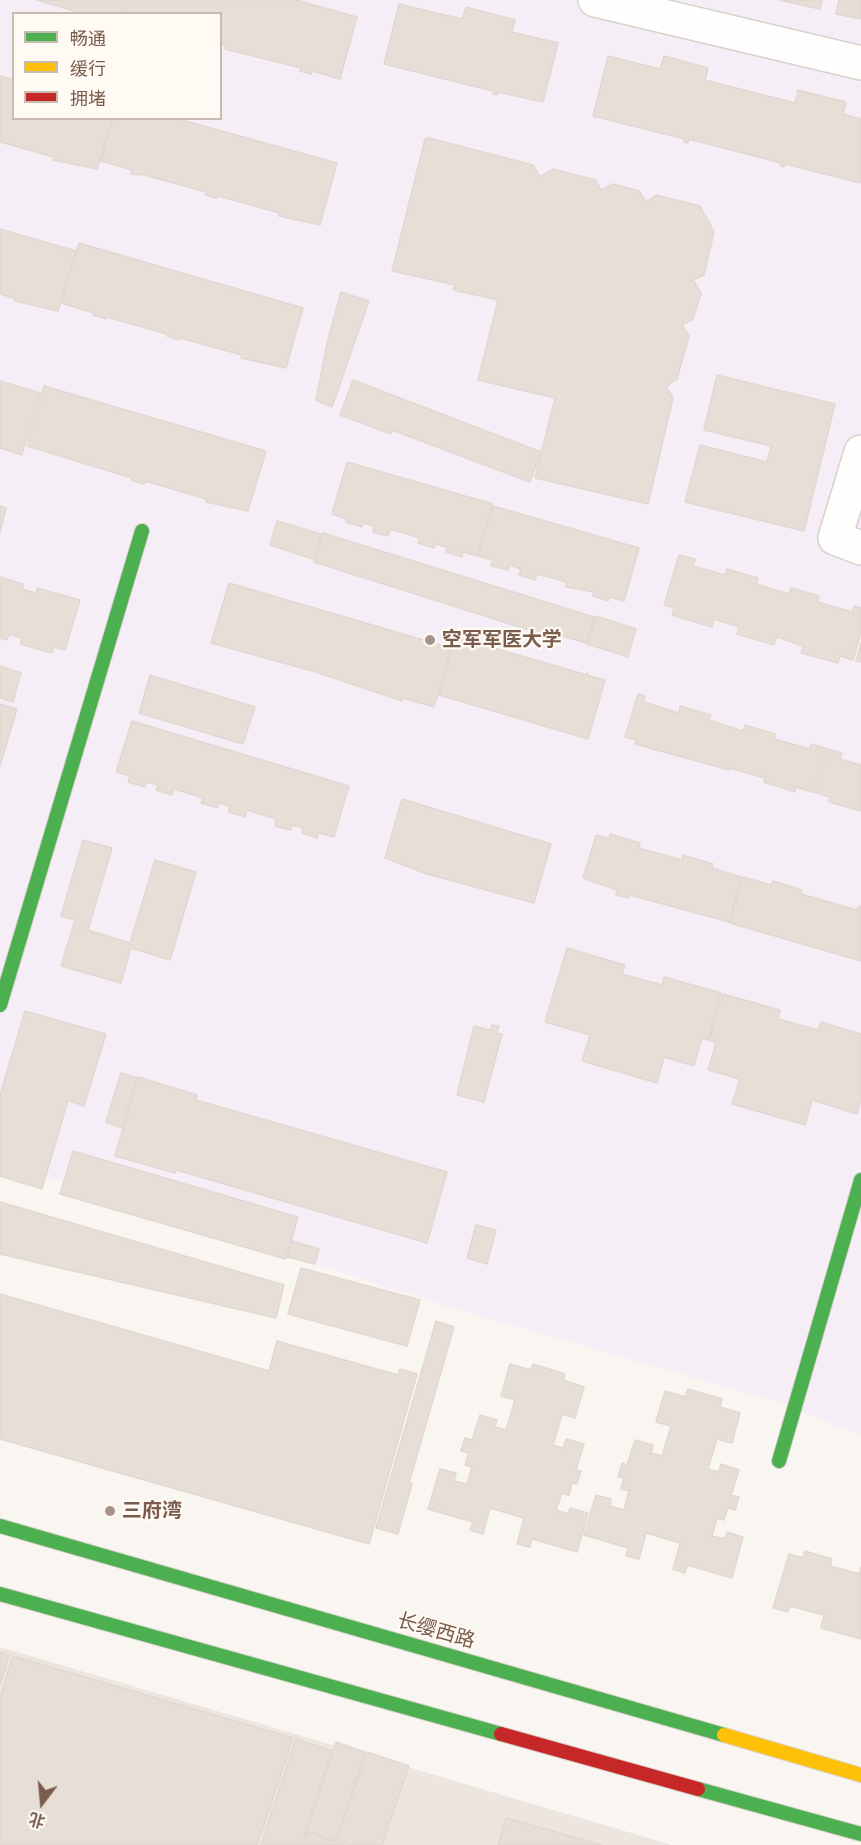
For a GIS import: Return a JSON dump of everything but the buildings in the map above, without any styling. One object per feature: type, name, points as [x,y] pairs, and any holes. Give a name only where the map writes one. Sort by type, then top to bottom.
[{"type":"main road","points":[[0,1005],[142,531]]},
{"type":"main road","points":[[779,1461],[861,1180]]},
{"type":"main road","name":"长缨西路","points":[[0,1526],[861,1775]]},
{"type":"main road","points":[[0,1594],[861,1834]]},
{"type":"street","points":[[595,0],[861,63]]},
{"type":"street","points":[[861,452],[835,538],[861,548]]},
{"type":"shaded area","name":"空军军医大学","points":[[0,0],[861,0],[861,1435],[778,1402],[462,1311],[0,1161]]},
{"type":"shaded area","points":[[0,1647],[672,1845],[0,1845]]},
{"type":"traffic: fast","points":[[0,1005],[142,531]]},
{"type":"traffic: fast","points":[[779,1461],[861,1180]]},
{"type":"traffic: fast","points":[[0,1526],[724,1735]]},
{"type":"traffic: fast","points":[[0,1594],[501,1734]]},
{"type":"traffic: fast","points":[[698,1789],[861,1834]]},
{"type":"traffic: slow","points":[[724,1735],[861,1775]]},
{"type":"traffic: jam","points":[[501,1734],[698,1789]]},
{"type":"place","name":"空军军医大学","points":[[430,640]]},
{"type":"place","name":"三府湾","points":[[110,1511]]}]
